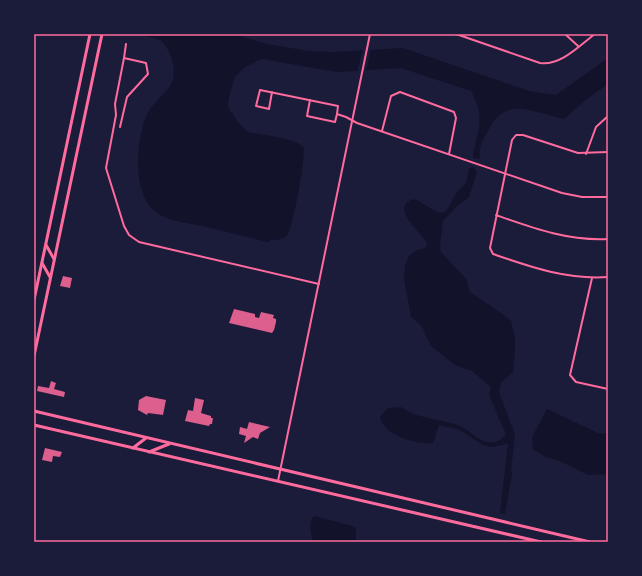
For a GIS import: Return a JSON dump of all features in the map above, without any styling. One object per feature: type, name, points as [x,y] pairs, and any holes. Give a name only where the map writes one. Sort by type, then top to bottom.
[{"type":"main road","points":[[34,300],[90,34]]},
{"type":"main road","points":[[34,356],[102,34]]},
{"type":"main road","points":[[46,246],[54,260]]},
{"type":"main road","points":[[42,263],[50,277]]},
{"type":"main road","points":[[34,411],[580,541],[590,542]]},
{"type":"main road","points":[[34,424],[149,452],[541,542]]},
{"type":"main road","points":[[133,448],[146,438]]},
{"type":"main road","points":[[149,452],[169,444]]},
{"type":"street","points":[[278,481],[370,34]]},
{"type":"street","points":[[456,34],[544,64],[557,61],[595,34]]},
{"type":"street","points":[[565,34],[578,46]]},
{"type":"street","points":[[126,44],[115,104],[117,112],[115,126],[106,164],[116,204],[129,235],[139,242],[319,284]]},
{"type":"street","points":[[120,127],[127,97],[147,76],[148,71],[145,62],[124,58]]},
{"type":"street","points":[[272,92],[269,109],[256,106],[260,90],[272,92],[310,100],[338,106],[335,122],[307,116],[310,100]]},
{"type":"street","points":[[382,131],[391,96],[400,92],[454,112],[456,118],[449,154]]},
{"type":"street","points":[[337,114],[382,131],[570,195],[608,197]]},
{"type":"street","points":[[586,154],[596,127],[608,116]]},
{"type":"street","points":[[608,152],[586,154],[571,151],[519,134],[512,140],[490,245],[493,254],[551,273],[592,278],[608,277]]},
{"type":"street","points":[[496,215],[563,236],[582,239],[608,239]]},
{"type":"street","points":[[592,278],[570,375],[576,382],[608,389]]},
{"type":"shaded area","points":[[138,34],[234,34],[267,44],[308,51],[333,52],[403,48],[529,91],[556,95],[608,58],[608,84],[589,97],[564,119],[532,110],[522,109],[512,109],[503,113],[495,120],[486,134],[480,147],[480,158],[478,159],[474,158],[473,154],[480,122],[478,108],[471,91],[401,68],[337,72],[262,59],[245,67],[235,77],[229,97],[228,105],[230,112],[232,112],[241,126],[249,132],[293,141],[303,147],[304,152],[299,189],[288,234],[285,237],[276,240],[272,239],[268,242],[168,218],[157,213],[149,205],[143,194],[138,166],[140,137],[147,114],[152,106],[170,86],[174,75],[174,69],[171,56],[161,41]]},
{"type":"shaded area","points":[[473,167],[477,172],[469,197],[457,206],[443,221],[440,246],[441,252],[466,279],[470,292],[511,321],[515,338],[513,372],[501,383],[499,392],[515,435],[511,469],[512,474],[505,514],[500,513],[508,444],[491,447],[483,445],[460,430],[439,425],[433,443],[418,442],[402,438],[394,434],[382,423],[380,417],[388,408],[401,407],[422,417],[453,423],[467,430],[483,441],[498,441],[506,435],[489,395],[491,387],[472,371],[455,365],[431,346],[421,325],[411,317],[404,278],[405,265],[409,256],[417,250],[426,248],[427,243],[405,214],[404,208],[406,203],[413,199],[442,213],[447,210],[456,193],[466,183],[469,169]]},
{"type":"shaded area","points":[[547,409],[598,433],[608,434],[608,474],[588,475],[562,462],[546,457],[533,449],[532,437]]},
{"type":"shaded area","points":[[314,516],[356,528],[356,542],[313,542],[311,521]]},
{"type":"pier","points":[[363,48],[371,48],[366,72],[357,72]]},
{"type":"building","points":[[63,276],[72,278],[70,288],[60,286]]},
{"type":"building","points":[[234,309],[255,314],[255,317],[259,318],[261,312],[274,315],[273,318],[276,319],[276,322],[274,330],[272,333],[229,323]]},
{"type":"building","points":[[51,381],[56,383],[54,389],[65,392],[64,397],[37,391],[38,386],[49,388]]},
{"type":"building","points":[[146,396],[166,400],[163,415],[148,413],[147,415],[138,410],[139,400]]},
{"type":"building","points":[[195,398],[204,400],[201,413],[213,418],[212,424],[209,426],[185,421],[188,410],[193,411]]},
{"type":"building","points":[[249,422],[270,427],[260,433],[258,439],[253,437],[244,443],[246,436],[239,434],[240,427],[247,429]]},
{"type":"building","points":[[45,448],[62,452],[60,457],[53,456],[52,462],[42,460]]}]
